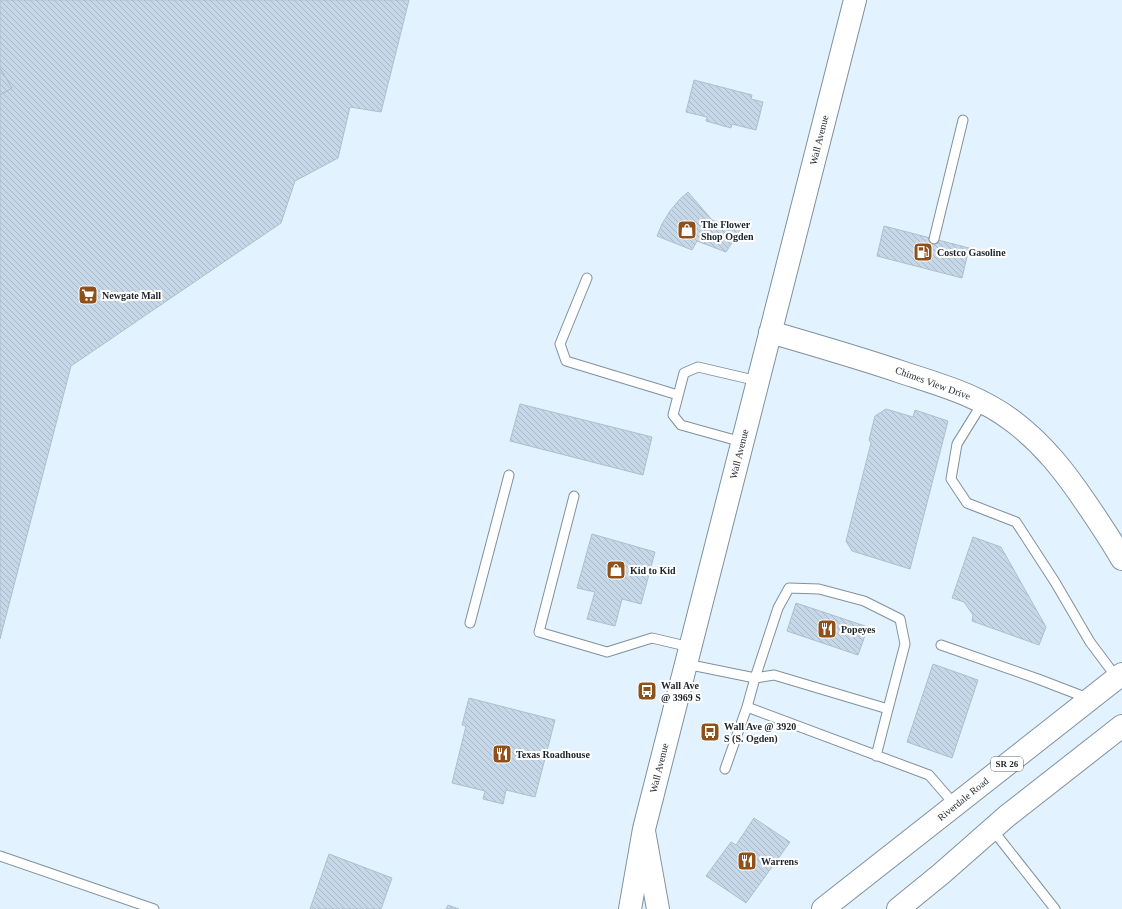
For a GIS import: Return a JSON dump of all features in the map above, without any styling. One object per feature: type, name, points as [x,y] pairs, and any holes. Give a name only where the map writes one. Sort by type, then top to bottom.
[{"type":"main road","name":"Wall Avenue","points":[[630,909],[644,831],[855,0]]},
{"type":"main road","name":"Chimes View Drive","points":[[770,332],[857,357],[962,392],[983,402],[1013,421],[1032,437],[1066,475],[1111,540],[1122,559]]},
{"type":"main road","name":"Riverdale Road","points":[[823,909],[1120,676]]},
{"type":"main road","points":[[898,909],[941,874],[1007,816],[1122,726]]},
{"type":"main road","points":[[644,831],[658,909]]},
{"type":"lane","points":[[934,238],[963,120]]},
{"type":"lane","points":[[587,278],[560,344],[566,361],[678,395]]},
{"type":"lane","points":[[742,442],[681,425],[673,415],[678,395],[684,373],[698,367],[758,381]]},
{"type":"lane","points":[[983,402],[958,444],[951,479],[967,503],[1016,522],[1055,582],[1090,642],[1120,676]]},
{"type":"lane","points":[[470,623],[509,475]]},
{"type":"lane","points":[[574,496],[539,632],[607,652],[652,638],[688,655],[755,678],[774,675],[888,709]]},
{"type":"lane","points":[[725,769],[778,608],[789,588],[819,590],[864,601],[900,619],[905,644],[876,756]]},
{"type":"lane","points":[[941,645],[1090,699]]},
{"type":"lane","points":[[746,707],[929,775],[955,805]]},
{"type":"lane","points":[[992,829],[1055,909]]},
{"type":"lane","points":[[0,856],[154,909]]},
{"type":"building","name":"Newgate Mall","points":[[0,0],[409,0],[381,112],[350,107],[338,158],[295,181],[281,223],[71,366],[0,639],[0,95],[12,88],[0,68]]},
{"type":"building","points":[[0,68],[12,88],[0,95]]},
{"type":"building","points":[[694,80],[752,95],[751,99],[763,102],[756,130],[732,124],[731,128],[706,121],[707,117],[686,112]]},
{"type":"building","points":[[688,192],[712,220],[740,230],[726,252],[697,241],[692,250],[657,236],[670,211]]},
{"type":"building","name":"Costco Gasoline","points":[[884,226],[969,248],[962,278],[877,256]]},
{"type":"building","points":[[520,404],[652,437],[643,475],[510,441]]},
{"type":"building","points":[[886,409],[913,417],[915,410],[948,421],[910,569],[852,551],[846,541],[871,443],[869,440],[875,416]]},
{"type":"building","name":"Kid to Kid","points":[[592,534],[655,552],[641,604],[622,599],[615,626],[587,619],[595,592],[577,588]]},
{"type":"building","points":[[973,537],[1001,547],[1046,627],[1039,645],[972,621],[973,615],[964,602],[952,598]]},
{"type":"building","name":"Popeyes","points":[[796,603],[868,627],[858,655],[787,631]]},
{"type":"building","points":[[933,664],[978,680],[952,758],[907,742]]},
{"type":"building","name":"Texas Roadhouse","points":[[469,698],[555,720],[535,797],[506,790],[503,804],[483,799],[485,791],[452,783],[466,726],[462,725]]},
{"type":"building","name":"Warrens","points":[[754,818],[790,842],[746,903],[706,876],[731,842],[736,845]]},
{"type":"building","points":[[329,854],[392,878],[381,909],[310,909]]},
{"type":"building","points":[[448,905],[459,909],[446,909]]},
{"type":"place","name":"The Flower Shop Ogden","points":[[687,230]]},
{"type":"place","name":"Costco Gasoline","points":[[923,252]]},
{"type":"place","name":"Newgate Mall","points":[[88,295]]},
{"type":"place","name":"Kid to Kid","points":[[616,570]]},
{"type":"place","name":"Popeyes","points":[[827,629]]},
{"type":"place","name":"Wall Ave @ 3969 S","points":[[647,691]]},
{"type":"place","name":"Wall Ave @ 3920 S (S. Ogden)","points":[[710,732]]},
{"type":"place","name":"Texas Roadhouse","points":[[502,754]]},
{"type":"place","name":"Warrens","points":[[747,861]]}]
